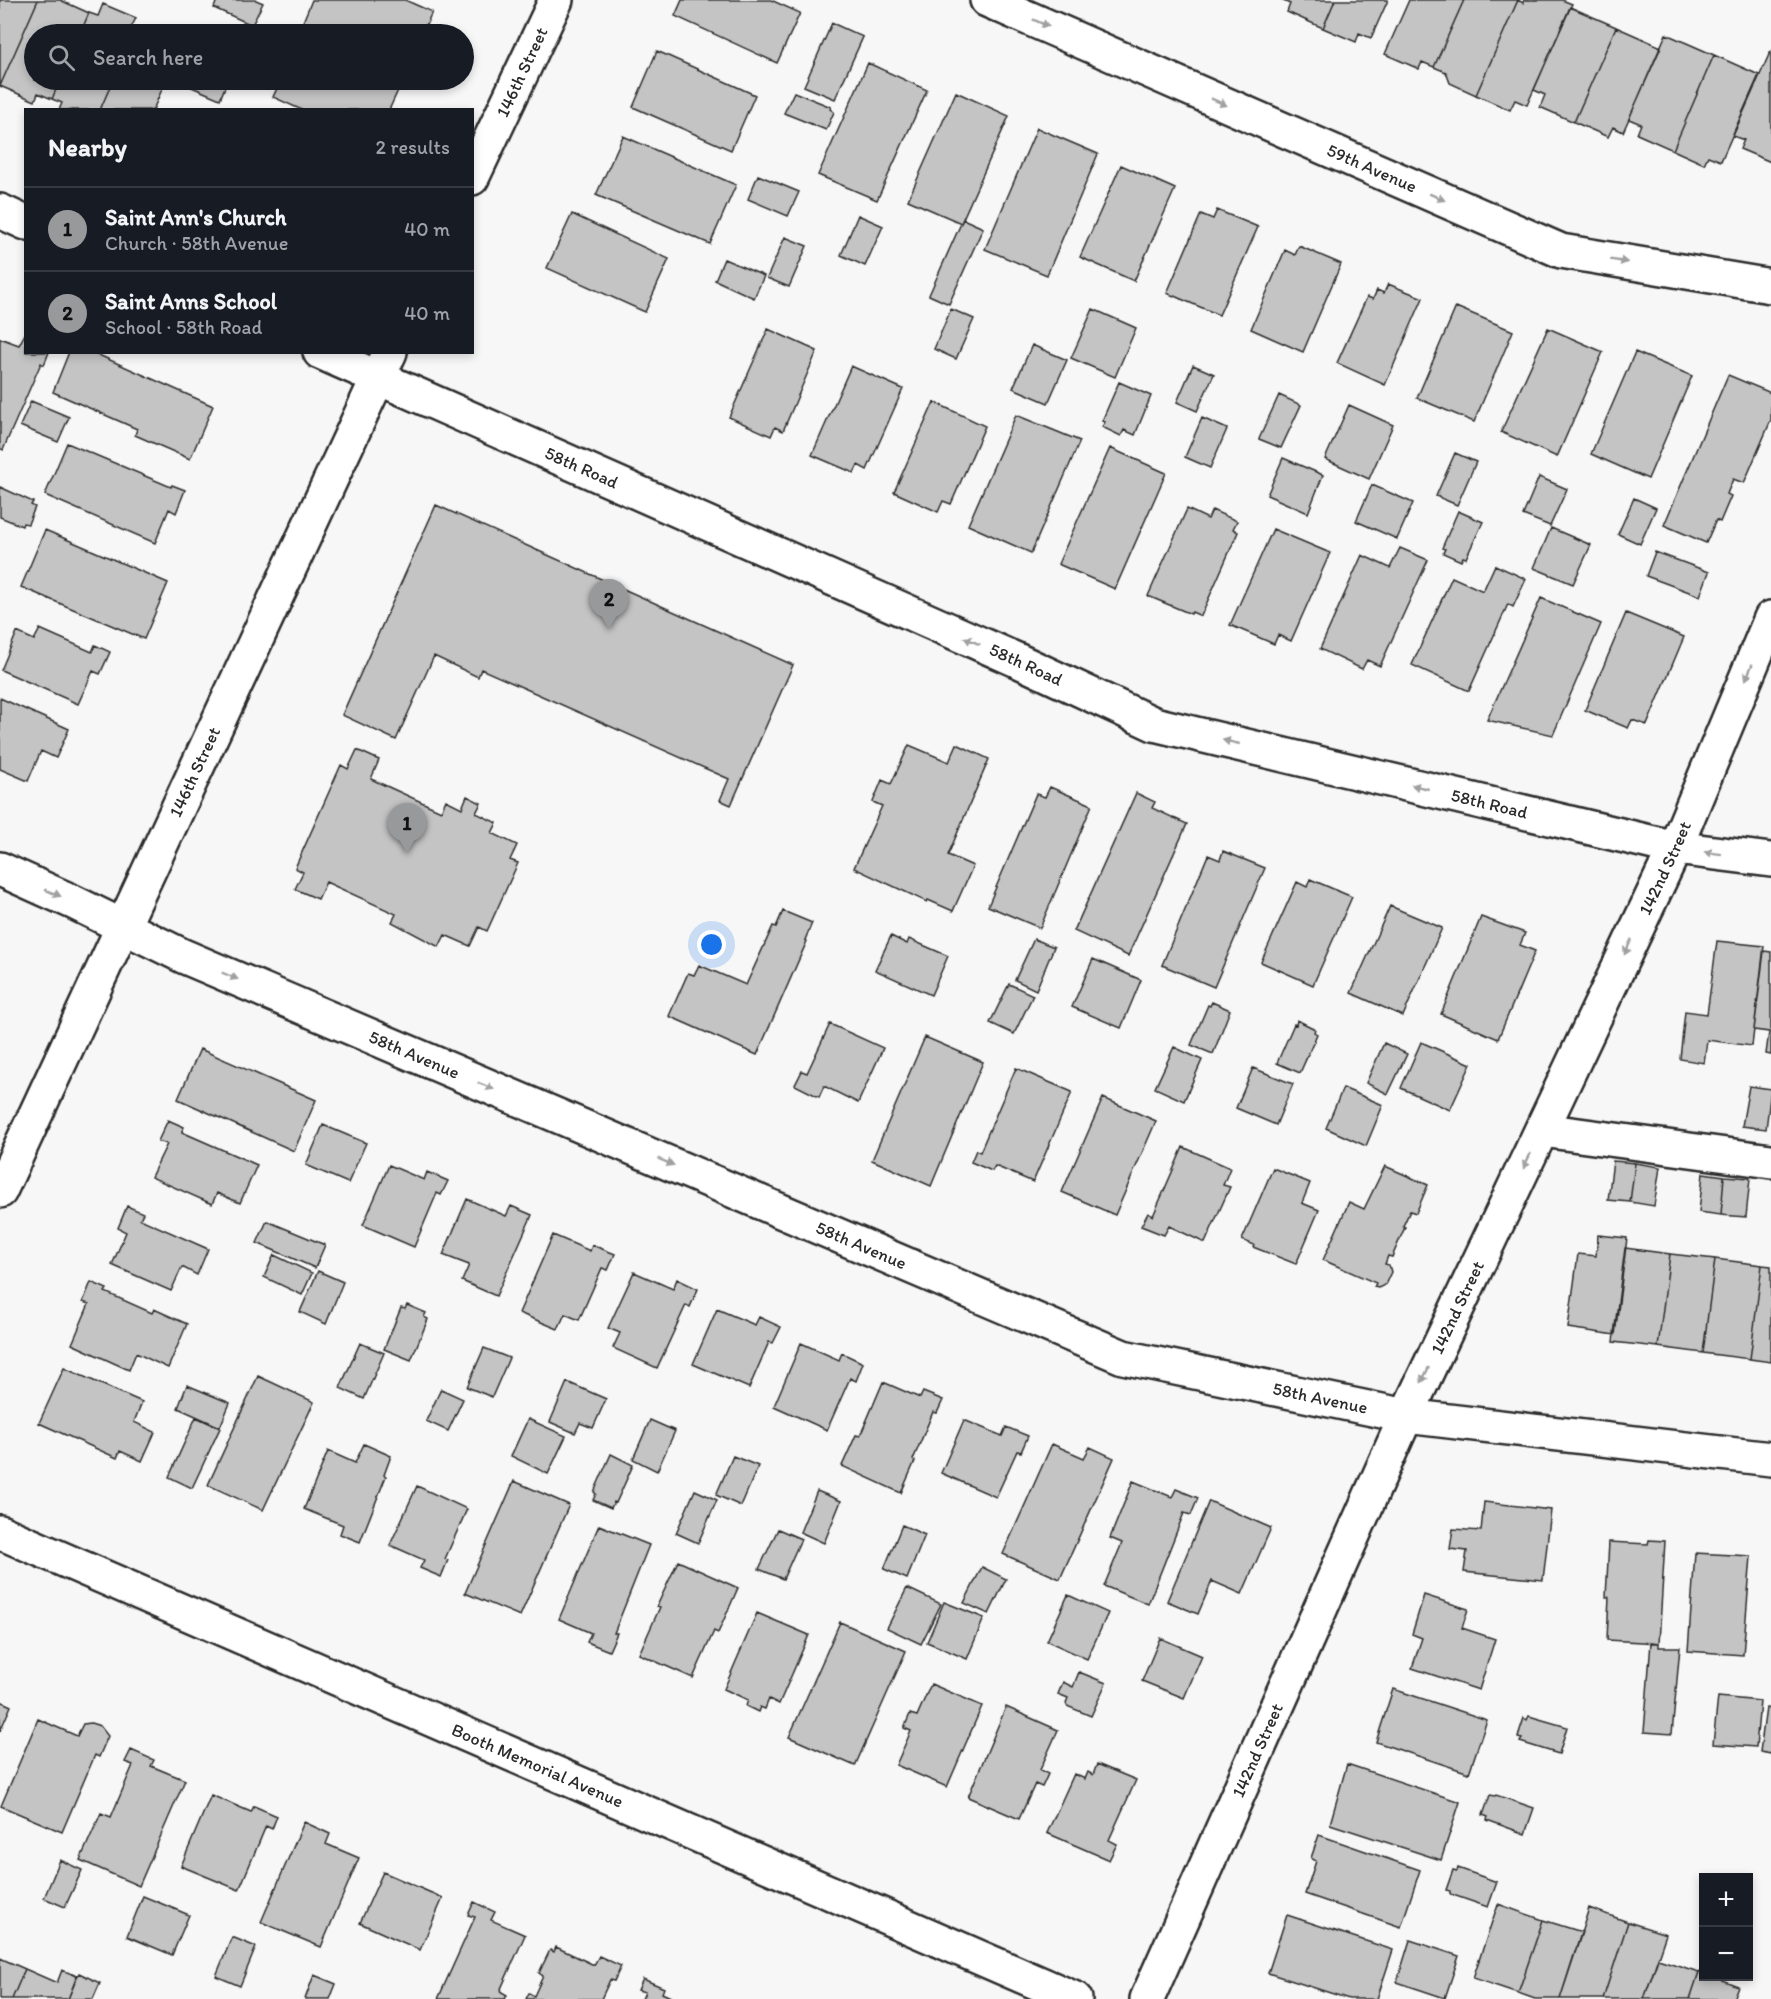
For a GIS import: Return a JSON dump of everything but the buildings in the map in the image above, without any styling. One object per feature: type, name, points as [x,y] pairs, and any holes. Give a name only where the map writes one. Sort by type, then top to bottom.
[{"type":"street","name":"146th Street","points":[[474,174],[556,0]]},
{"type":"street","name":"59th Avenue","points":[[987,0],[1562,251],[1771,286]]},
{"type":"street","points":[[0,211],[24,222]]},
{"type":"street","name":"58th Road","points":[[330,354],[384,365],[1154,724],[1675,848],[1771,860]]},
{"type":"street","name":"146th Street","points":[[0,1191],[384,365]]},
{"type":"street","name":"142nd Street","points":[[1147,1999],[1406,1416],[1675,848],[1771,618]]},
{"type":"street","name":"58th Avenue","points":[[0,869],[183,956],[1123,1357],[1406,1416],[1771,1459]]},
{"type":"street","points":[[1542,1130],[1771,1161]]},
{"type":"street","name":"Booth Memorial Avenue","points":[[0,1532],[1075,1999]]},
{"type":"place","name":"Saint Anns School","points":[[609,629]]},
{"type":"place","name":"Saint Ann's Church","points":[[407,853]]}]
